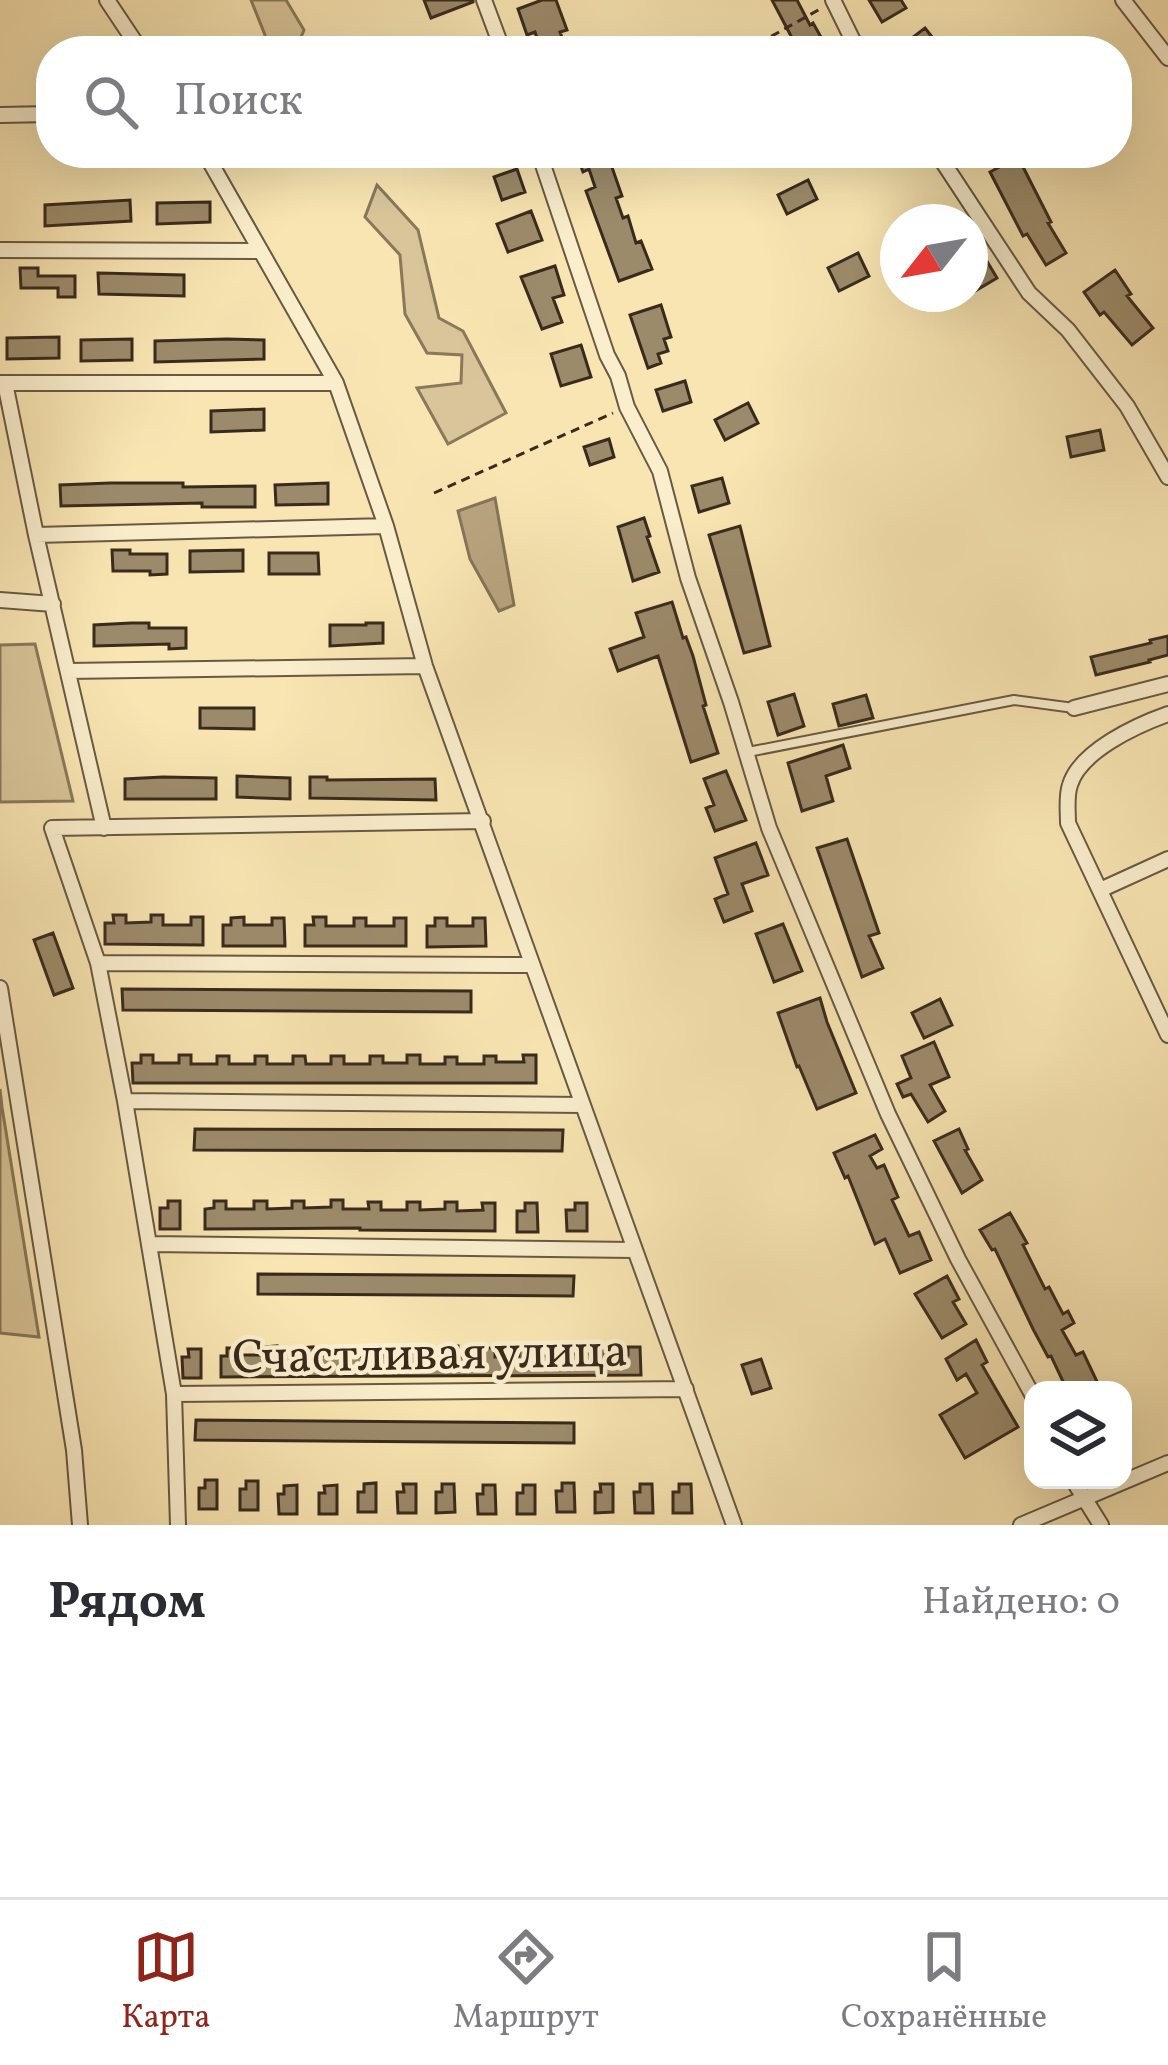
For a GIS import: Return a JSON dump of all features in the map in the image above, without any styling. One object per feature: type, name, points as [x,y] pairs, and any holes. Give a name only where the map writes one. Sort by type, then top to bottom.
[{"type":"street","points":[[107,0],[131,36]]},
{"type":"street","points":[[484,0],[497,36]]},
{"type":"street","points":[[1123,0],[1168,58]]},
{"type":"street","points":[[833,1],[850,36]]},
{"type":"street","points":[[0,115],[36,114]]},
{"type":"street","points":[[214,168],[336,383],[386,526],[425,666],[734,1525]]},
{"type":"street","points":[[544,168],[627,407],[660,471],[688,578],[769,829],[888,1114],[958,1259],[1025,1381]]},
{"type":"street","points":[[947,168],[1029,293],[1068,330],[1127,406],[1168,476]]},
{"type":"street","points":[[0,250],[261,250]]},
{"type":"street","points":[[104,828],[3,383],[336,383]]},
{"type":"street","points":[[36,535],[386,526]]},
{"type":"street","points":[[0,600],[53,604]]},
{"type":"street","points":[[68,671],[425,666]]},
{"type":"street","points":[[1074,708],[1168,684]]},
{"type":"street","points":[[1166,1027],[1068,823],[1068,787],[1081,763],[1140,724],[1168,714]]},
{"type":"street","name":"Счастливая улица","points":[[178,1525],[174,1394],[125,1101],[98,963],[52,828],[483,821]]},
{"type":"street","points":[[1100,890],[1168,859]]},
{"type":"street","points":[[98,963],[531,965]]},
{"type":"street","points":[[0,988],[74,1450],[80,1525]]},
{"type":"street","points":[[125,1101],[582,1105]]},
{"type":"street","name":"Счастливая улица","points":[[149,1244],[634,1250]]},
{"type":"street","name":"Счастливая улица","points":[[174,1394],[686,1389]]},
{"type":"street","points":[[1021,1525],[1168,1462]]},
{"type":"street","points":[[1080,1489],[1101,1525]]},
{"type":"lane","points":[[746,753],[1014,700],[1074,708]]},
{"type":"path","points":[[771,36],[833,1]]},
{"type":"path","points":[[434,493],[627,407]]},
{"type":"shaded area","points":[[251,0],[286,0],[304,30],[301,36],[265,35]]},
{"type":"shaded area","points":[[377,185],[418,230],[439,318],[463,331],[506,413],[448,444],[417,388],[461,383],[462,355],[427,353],[405,314],[400,255],[365,217]]},
{"type":"shaded area","points":[[495,498],[514,605],[499,611],[470,559],[458,511]]},
{"type":"shaded area","points":[[35,644],[73,801],[0,802],[0,645]]},
{"type":"shaded area","points":[[0,1089],[2,1107],[39,1337],[0,1333]]},
{"type":"building","points":[[424,0],[473,0],[473,2],[431,18]]},
{"type":"building","points":[[556,0],[567,30],[560,32],[561,36],[527,35],[518,9]]},
{"type":"building","points":[[772,0],[797,0],[820,36],[791,36]]},
{"type":"building","points":[[869,0],[901,0],[906,8],[882,22]]},
{"type":"building","points":[[582,168],[612,168],[622,196],[616,198],[623,218],[628,216],[636,243],[641,241],[652,269],[619,281],[586,191],[595,187],[589,169],[583,172]]},
{"type":"building","points":[[1024,168],[1066,253],[1046,265],[1027,234],[1023,236],[990,172]]},
{"type":"building","points":[[517,169],[525,192],[502,200],[494,177]]},
{"type":"building","points":[[808,180],[817,199],[787,214],[778,195]]},
{"type":"building","points":[[130,200],[131,221],[45,226],[45,205]]},
{"type":"building","points":[[210,202],[210,222],[157,224],[157,203]]},
{"type":"building","points":[[531,211],[542,240],[508,252],[497,224]]},
{"type":"building","points":[[858,253],[869,276],[839,291],[828,268]]},
{"type":"building","points":[[988,263],[997,278],[988,283]]},
{"type":"building","points":[[555,266],[564,295],[553,298],[562,322],[542,329],[521,277]]},
{"type":"building","points":[[20,268],[38,268],[38,276],[75,276],[75,297],[58,297],[58,288],[21,288]]},
{"type":"building","points":[[1115,270],[1131,294],[1127,296],[1153,328],[1132,345],[1084,292]]},
{"type":"building","points":[[98,273],[184,275],[184,296],[99,294]]},
{"type":"building","points":[[661,305],[671,337],[664,339],[668,351],[658,354],[661,363],[648,368],[630,315]]},
{"type":"building","points":[[59,337],[59,358],[7,359],[7,338]]},
{"type":"building","points":[[132,339],[132,360],[81,361],[81,340]]},
{"type":"building","points":[[264,340],[264,359],[155,362],[155,341]]},
{"type":"building","points":[[581,345],[591,377],[561,386],[551,354]]},
{"type":"building","points":[[685,381],[691,402],[663,411],[656,390]]},
{"type":"building","points":[[748,403],[758,423],[725,440],[715,420]]},
{"type":"building","points":[[264,409],[264,430],[211,432],[211,411]]},
{"type":"building","points":[[1100,430],[1104,450],[1071,457],[1067,437]]},
{"type":"building","points":[[609,439],[614,457],[590,465],[584,447]]},
{"type":"building","points":[[722,478],[729,503],[699,512],[692,486]]},
{"type":"building","points":[[328,483],[328,504],[276,505],[275,485]]},
{"type":"building","points":[[60,485],[255,486],[255,507],[202,507],[202,503],[61,506]]},
{"type":"building","points":[[644,518],[659,572],[633,581],[618,527]]},
{"type":"building","points":[[740,526],[770,646],[744,653],[709,535]]},
{"type":"building","points":[[112,550],[167,554],[167,574],[113,571]]},
{"type":"building","points":[[243,550],[243,571],[190,572],[190,551]]},
{"type":"building","points":[[269,553],[318,553],[319,574],[269,574]]},
{"type":"building","points":[[672,602],[693,656],[718,753],[691,762],[658,656],[618,671],[610,649],[644,637],[636,613]]},
{"type":"building","points":[[149,623],[149,628],[186,628],[186,648],[169,649],[169,644],[94,646],[94,625]]},
{"type":"building","points":[[383,623],[383,643],[330,646],[330,625]]},
{"type":"building","points":[[1168,636],[1168,655],[1096,675],[1091,657]]},
{"type":"building","points":[[794,694],[804,726],[778,735],[768,702]]},
{"type":"building","points":[[866,695],[873,718],[839,726],[833,704]]},
{"type":"building","points":[[200,708],[254,708],[254,729],[200,728]]},
{"type":"building","points":[[843,745],[850,768],[826,776],[833,801],[802,811],[788,763]]},
{"type":"building","points":[[726,771],[746,820],[715,831],[706,808],[714,805],[704,779]]},
{"type":"building","points":[[237,776],[290,778],[290,799],[237,797]]},
{"type":"building","points":[[310,777],[435,779],[436,800],[310,798]]},
{"type":"building","points":[[216,778],[216,799],[125,799],[125,779]]},
{"type":"building","points":[[847,839],[879,933],[869,936],[883,968],[862,977],[817,848]]},
{"type":"building","points":[[756,843],[768,875],[742,884],[752,911],[724,922],[715,899],[728,894],[715,858]]},
{"type":"building","points":[[113,915],[126,915],[126,923],[151,922],[151,915],[163,915],[163,925],[191,925],[191,917],[203,917],[203,945],[105,944],[105,923],[114,923]]},
{"type":"building","points":[[244,917],[244,925],[272,925],[272,918],[284,918],[285,946],[223,946],[223,925],[231,925],[231,918]]},
{"type":"building","points":[[313,917],[326,917],[326,926],[354,926],[354,918],[366,918],[366,926],[394,926],[394,918],[406,918],[406,946],[305,946],[305,925],[314,925]]},
{"type":"building","points":[[435,918],[447,918],[447,926],[473,926],[473,918],[485,918],[486,946],[427,947],[427,926],[435,926]]},
{"type":"building","points":[[783,924],[802,971],[774,982],[756,934]]},
{"type":"building","points":[[53,933],[73,988],[54,995],[34,940]]},
{"type":"building","points":[[122,989],[471,991],[471,1012],[123,1010]]},
{"type":"building","points":[[820,998],[856,1093],[817,1109],[778,1013]]},
{"type":"building","points":[[940,999],[952,1025],[924,1038],[912,1013]]},
{"type":"building","points":[[934,1042],[949,1077],[930,1085],[945,1111],[928,1122],[911,1094],[903,1097],[897,1084],[911,1078],[902,1056]]},
{"type":"building","points":[[141,1055],[153,1055],[153,1063],[179,1063],[179,1055],[191,1055],[191,1064],[217,1064],[217,1056],[229,1056],[229,1064],[255,1064],[255,1056],[267,1056],[267,1064],[293,1064],[293,1056],[305,1056],[306,1064],[331,1064],[331,1056],[344,1056],[344,1064],[370,1064],[370,1056],[383,1056],[383,1063],[407,1063],[407,1055],[420,1055],[420,1064],[445,1064],[445,1057],[457,1057],[457,1064],[484,1064],[484,1056],[496,1056],[496,1062],[524,1062],[523,1055],[536,1055],[536,1083],[133,1083],[132,1063],[141,1063]]},
{"type":"building","points":[[195,1129],[563,1130],[562,1151],[194,1150]]},
{"type":"building","points":[[959,1129],[982,1180],[962,1193],[934,1141]]},
{"type":"building","points":[[875,1135],[882,1149],[870,1156],[877,1168],[884,1165],[898,1197],[892,1200],[909,1236],[919,1232],[931,1260],[900,1273],[885,1239],[875,1244],[834,1153]]},
{"type":"building","points":[[331,1200],[343,1200],[343,1209],[369,1209],[368,1202],[381,1202],[381,1210],[407,1210],[407,1202],[420,1202],[420,1210],[445,1209],[445,1202],[457,1202],[457,1211],[483,1210],[482,1203],[495,1203],[495,1231],[205,1229],[205,1209],[214,1208],[214,1201],[226,1201],[226,1209],[254,1209],[254,1201],[267,1201],[267,1209],[292,1208],[292,1201],[304,1201],[304,1208],[331,1207]]},
{"type":"building","points":[[168,1201],[180,1201],[180,1229],[160,1229],[160,1208],[168,1208]]},
{"type":"building","points":[[525,1203],[537,1203],[538,1232],[517,1232],[517,1211],[525,1211]]},
{"type":"building","points":[[575,1203],[587,1203],[587,1231],[567,1231],[566,1210],[575,1210]]},
{"type":"building","points":[[1010,1213],[1045,1289],[1049,1287],[1063,1314],[1068,1311],[1074,1323],[1062,1330],[1076,1355],[1083,1352],[1097,1381],[1063,1381],[995,1249],[980,1230]]},
{"type":"building","points":[[258,1274],[574,1276],[573,1296],[258,1294]]},
{"type":"building","points":[[947,1276],[959,1299],[953,1302],[966,1324],[942,1338],[915,1294]]},
{"type":"building","points":[[976,1340],[987,1362],[982,1365],[1018,1427],[965,1458],[940,1415],[977,1393],[966,1374],[957,1380],[946,1359]]},
{"type":"building","points":[[277,1346],[277,1356],[301,1356],[301,1348],[313,1347],[313,1355],[338,1356],[338,1348],[350,1347],[350,1357],[373,1356],[373,1348],[385,1348],[385,1357],[410,1357],[409,1349],[422,1349],[422,1355],[446,1354],[446,1346],[458,1346],[458,1357],[483,1356],[483,1348],[495,1348],[495,1357],[519,1356],[519,1348],[531,1348],[531,1356],[556,1356],[556,1348],[568,1347],[568,1354],[593,1354],[592,1346],[605,1346],[605,1355],[628,1355],[628,1347],[640,1347],[641,1375],[221,1377],[221,1356],[227,1356],[227,1348],[239,1348],[239,1355],[265,1355],[265,1347]]},
{"type":"building","points":[[188,1349],[201,1349],[201,1378],[183,1378],[182,1357],[189,1357]]},
{"type":"building","points":[[761,1359],[771,1388],[752,1394],[742,1365]]},
{"type":"building","points":[[196,1420],[574,1423],[574,1443],[195,1440]]},
{"type":"building","points":[[205,1480],[217,1480],[217,1509],[199,1509],[199,1488],[205,1488]]},
{"type":"building","points":[[246,1481],[258,1481],[258,1510],[240,1510],[240,1489],[246,1489]]},
{"type":"building","points":[[376,1483],[376,1512],[358,1512],[358,1492],[364,1492],[364,1484]]},
{"type":"building","points":[[562,1483],[574,1483],[575,1512],[557,1512],[556,1491],[562,1491]]},
{"type":"building","points":[[403,1484],[416,1484],[416,1513],[398,1513],[397,1492],[404,1492]]},
{"type":"building","points":[[442,1484],[454,1484],[455,1512],[436,1513],[436,1492],[442,1492]]},
{"type":"building","points":[[600,1484],[613,1484],[613,1512],[595,1513]]},
{"type":"building","points":[[640,1484],[652,1484],[653,1513],[635,1513],[634,1492],[640,1492]]},
{"type":"building","points":[[679,1484],[691,1484],[692,1513],[673,1513],[673,1492],[679,1492]]},
{"type":"building","points":[[297,1485],[297,1514],[279,1514],[278,1494],[284,1494],[284,1486]]},
{"type":"building","points":[[337,1485],[337,1514],[319,1514],[319,1493],[325,1493],[324,1486]]},
{"type":"building","points":[[483,1485],[495,1485],[496,1514],[478,1514],[477,1494],[483,1494]]},
{"type":"building","points":[[523,1485],[535,1485],[535,1514],[517,1514],[517,1493],[523,1493]]}]
